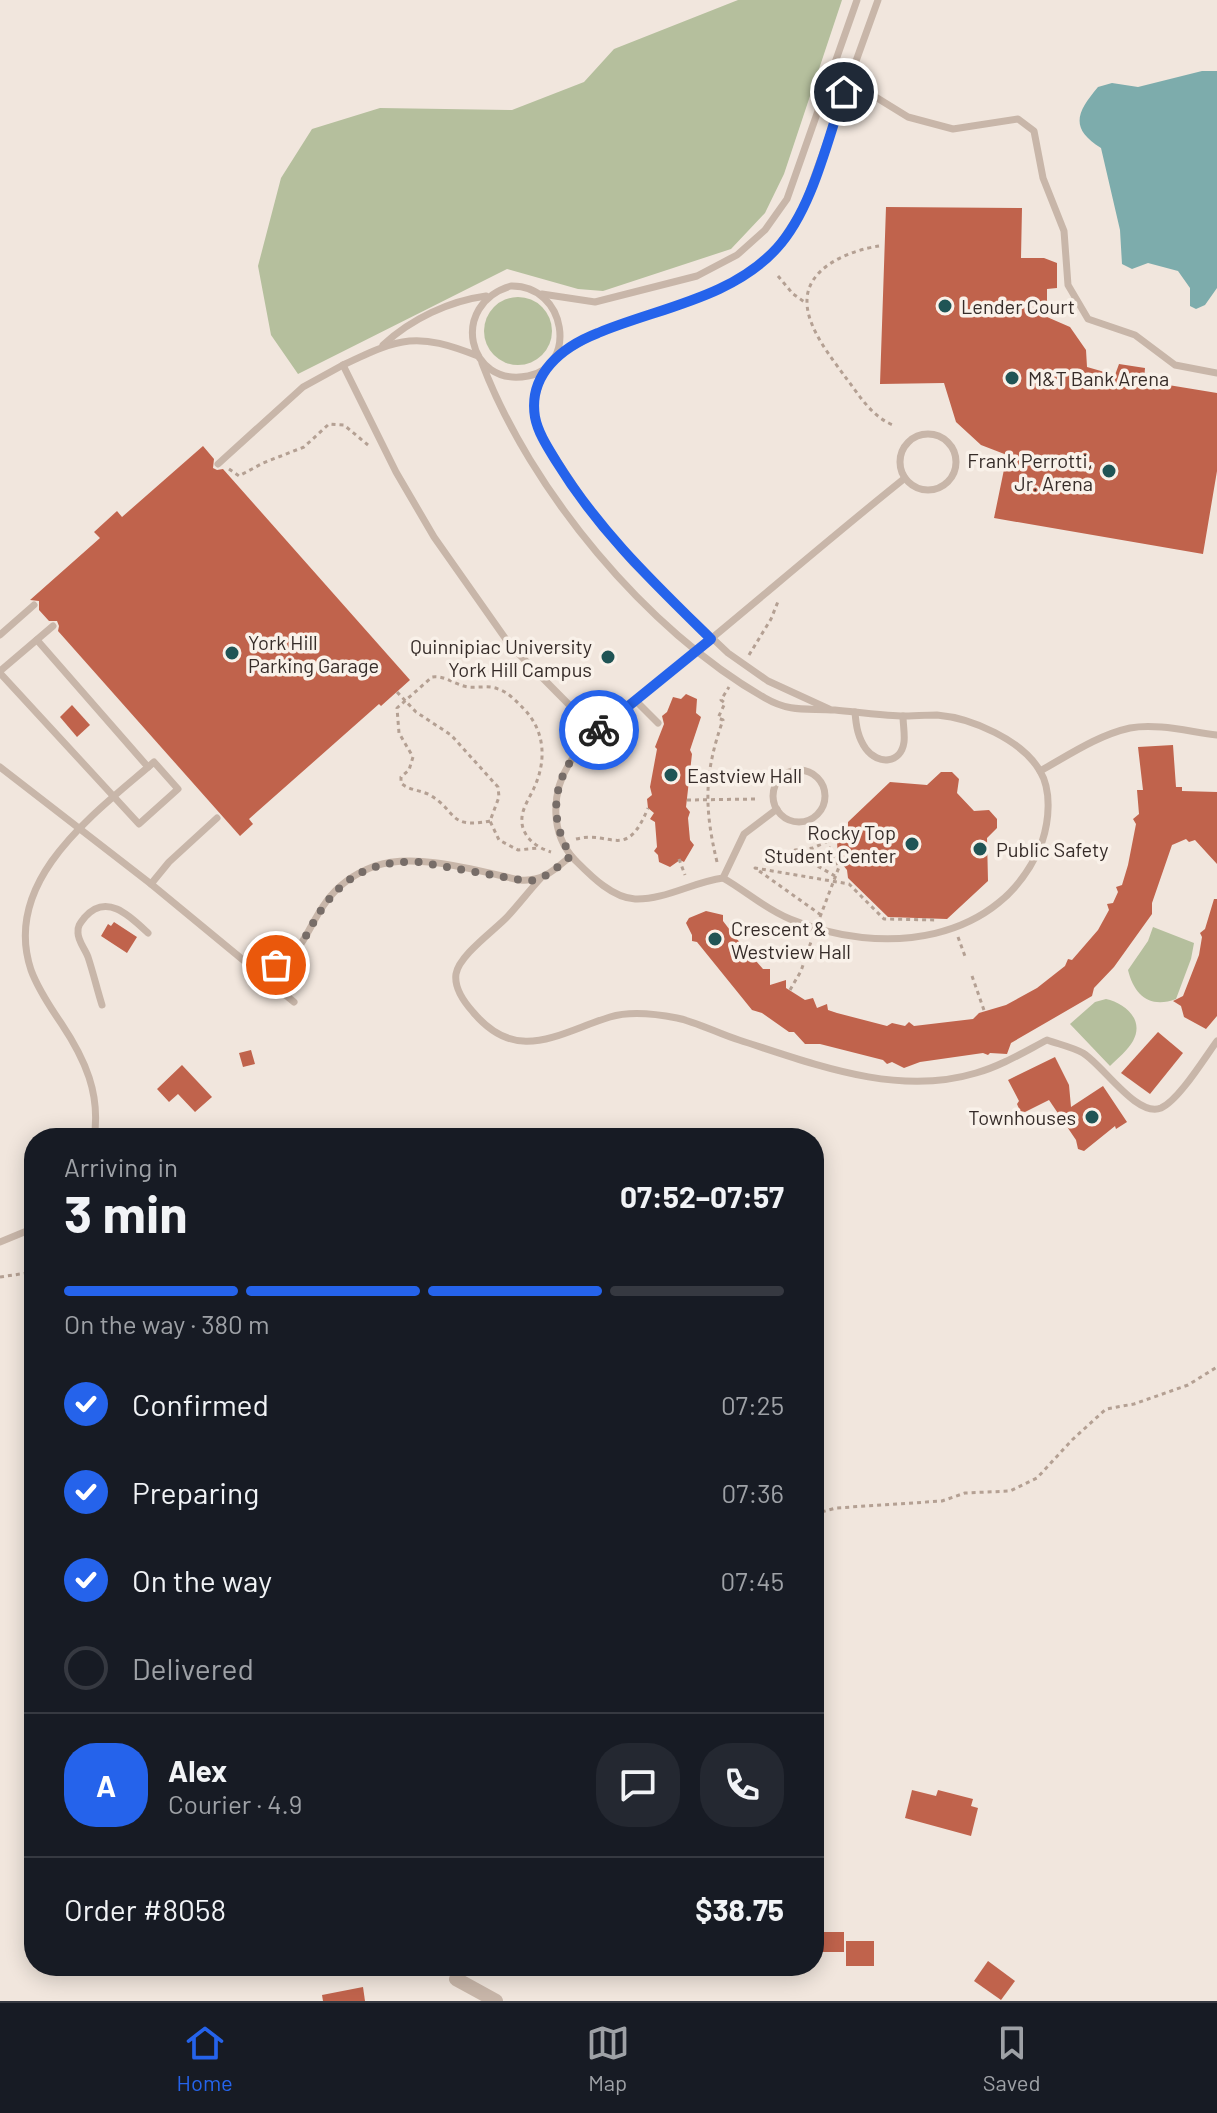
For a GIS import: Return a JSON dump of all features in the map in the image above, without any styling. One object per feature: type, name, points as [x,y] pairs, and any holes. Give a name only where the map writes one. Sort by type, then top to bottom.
[{"type":"street","points":[[456,1979],[496,2001]]},
{"type":"lane","points":[[382,346],[402,327],[465,299],[488,296],[511,286],[527,286],[542,294],[595,302],[697,276],[737,255],[765,230],[787,199],[857,0]]},
{"type":"lane","points":[[220,463],[303,387],[382,346],[423,339],[443,343],[480,359],[497,372],[513,377],[530,376],[544,370],[557,356],[597,333],[704,296],[749,273],[784,239],[803,208],[878,0]]},
{"type":"lane","points":[[829,74],[848,80],[908,117],[953,129],[1018,119],[1034,131],[1043,178],[1064,231],[1068,285],[1088,319],[1135,335],[1175,365],[1217,373]]},
{"type":"lane","points":[[792,182],[810,188]]},
{"type":"lane","points":[[542,294],[558,321],[557,356]]},
{"type":"lane","points":[[488,296],[474,316],[474,347],[494,395],[549,489],[630,589],[696,651],[734,679],[787,709],[903,716],[939,715],[985,729],[1028,756],[1040,771],[1048,800],[1042,840],[1028,870],[1009,893],[984,915],[936,935],[867,939],[816,929],[767,908],[723,878],[661,896],[630,899],[602,883],[571,856],[557,821],[557,796],[569,764],[596,732],[635,700],[696,651],[711,639],[905,478]]},
{"type":"lane","points":[[343,365],[396,472],[434,537],[510,645],[596,732]]},
{"type":"lane","points":[[544,370],[535,398],[535,418],[543,439],[598,522],[633,563],[711,639],[743,665],[768,681],[831,710]]},
{"type":"lane","points":[[932,434],[941,437],[954,451],[956,461],[952,477],[939,488],[917,488],[905,478],[900,460],[904,447],[911,439],[932,434]]},
{"type":"lane","points":[[0,635],[34,605]]},
{"type":"lane","points":[[53,626],[0,672],[114,797],[139,824],[178,789],[154,762],[114,797],[64,846],[29,903],[25,943],[32,972],[88,1071],[96,1106],[95,1128]]},
{"type":"lane","points":[[37,640],[148,767]]},
{"type":"lane","points":[[635,700],[658,723]]},
{"type":"lane","points":[[855,712],[856,727],[866,749],[875,758],[886,761],[894,758],[904,743],[903,716]]},
{"type":"lane","points":[[1040,771],[1105,736],[1132,728],[1164,728],[1217,735]]},
{"type":"lane","points":[[0,767],[151,884],[294,1002]]},
{"type":"lane","points":[[804,770],[823,784],[825,803],[808,821],[787,819],[777,809],[773,795],[775,786],[787,773],[804,770]]},
{"type":"lane","points":[[723,878],[744,834],[777,809]]},
{"type":"lane","points":[[151,884],[169,862],[217,818]]},
{"type":"lane","points":[[571,856],[540,879],[461,962],[456,972],[459,990],[479,1019],[495,1032],[520,1042],[547,1040],[614,1016],[679,1018],[713,1032],[848,1073],[906,1082],[975,1074],[1047,1040],[1082,1052],[1135,1103],[1150,1110],[1161,1108],[1172,1100],[1217,1041]]},
{"type":"lane","points":[[249,963],[269,966],[286,961],[300,946],[322,907],[336,890],[353,877],[376,866],[401,861],[418,862],[520,880],[540,879]]},
{"type":"lane","points":[[102,1005],[87,955],[77,935],[79,923],[98,907],[111,906],[129,915],[148,933]]},
{"type":"lane","points":[[0,1242],[24,1232]]},
{"type":"path","points":[[879,246],[856,250],[837,259],[810,288],[807,303],[813,324],[833,360],[879,420],[893,425]]},
{"type":"path","points":[[778,276],[802,302],[807,303]]},
{"type":"path","points":[[220,463],[239,476],[304,447],[329,424],[338,423],[369,446],[374,454]]},
{"type":"path","points":[[745,661],[771,619],[779,599]]},
{"type":"path","points":[[490,821],[468,823],[456,820],[430,795],[402,785],[401,777],[409,770],[413,760],[399,733],[397,708],[428,679],[439,676],[463,686],[501,690],[534,720],[541,738],[540,769],[522,819],[526,834],[540,848],[551,852]]},
{"type":"path","points":[[717,862],[706,800],[713,748],[723,720],[718,718],[725,703],[721,700],[731,684]]},
{"type":"path","points":[[397,692],[419,715],[451,735],[498,787],[499,797],[490,821],[495,835],[504,845],[524,851],[540,848]]},
{"type":"path","points":[[687,800],[756,799]]},
{"type":"path","points":[[576,839],[590,837],[609,841],[627,838],[637,830],[648,808]]},
{"type":"path","points":[[822,833],[839,867],[835,876],[833,883],[820,918],[755,868],[833,883],[849,884],[884,919],[945,920]]},
{"type":"path","points":[[828,841],[813,848],[795,850],[795,853],[835,876]]},
{"type":"path","points":[[679,859],[685,875]]},
{"type":"path","points":[[958,936],[966,959]]},
{"type":"path","points":[[790,990],[813,938]]},
{"type":"path","points":[[972,976],[985,1013]]},
{"type":"path","points":[[0,1277],[24,1273]]},
{"type":"path","points":[[824,1511],[942,1501],[965,1493],[1010,1491],[1037,1478],[1106,1409],[1134,1404],[1188,1385],[1217,1367]]},
{"type":"green space","points":[[738,0],[842,0],[784,174],[765,213],[731,249],[603,291],[578,289],[507,269],[298,374],[271,335],[258,266],[281,178],[312,129],[380,108],[512,110],[584,82],[614,49]]},
{"type":"green space","points":[[518,297],[542,307],[552,331],[542,355],[518,365],[494,355],[484,331],[494,307]]},
{"type":"green space","points":[[1153,927],[1194,943],[1176,999],[1167,1002],[1144,998],[1134,986],[1128,970],[1148,941]]},
{"type":"green space","points":[[1106,999],[1126,1008],[1136,1026],[1131,1044],[1110,1066],[1070,1024],[1095,1002]]},
{"type":"water","points":[[1202,71],[1217,71],[1217,288],[1205,305],[1196,309],[1190,306],[1190,288],[1178,271],[1148,263],[1132,269],[1122,264],[1120,230],[1101,148],[1084,134],[1080,119],[1085,104],[1098,87],[1112,83],[1138,87]]},
{"type":"building","name":"M&T Bank Arena","points":[[886,207],[1022,208],[1021,258],[1044,258],[1057,263],[1057,288],[1047,289],[1047,317],[1070,327],[1086,350],[1087,367],[1115,375],[1119,364],[1145,368],[1144,381],[1217,393],[1217,471],[1203,554],[994,518],[1007,455],[981,445],[956,422],[944,383],[880,384]]},
{"type":"building","name":"York Hill Parking Garage","points":[[203,446],[214,459],[213,468],[223,469],[410,680],[249,819],[253,824],[240,836],[58,631],[57,621],[49,621],[39,610],[39,601],[30,600],[100,538],[94,532],[117,511],[122,517]]},
{"type":"building","name":"Eastview Hall","points":[[686,694],[697,699],[696,713],[701,717],[690,750],[686,807],[690,812],[690,840],[694,845],[684,862],[680,860],[670,867],[659,862],[654,851],[657,847],[655,822],[650,819],[654,813],[648,808],[647,799],[652,795],[650,787],[655,747],[664,724],[662,716],[673,697],[681,699]]},
{"type":"building","points":[[72,705],[90,725],[77,737],[60,717]]},
{"type":"building","name":"Crescent & Westview Hall","points":[[1173,745],[1176,787],[1182,787],[1182,791],[1217,792],[1217,864],[1195,840],[1189,842],[1186,839],[1172,845],[1152,903],[1152,914],[1114,967],[1094,988],[1092,996],[1011,1043],[1007,1054],[983,1053],[920,1062],[904,1068],[892,1062],[887,1064],[883,1060],[820,1044],[805,1044],[794,1032],[752,1010],[697,942],[692,941],[686,923],[689,918],[706,911],[723,915],[723,921],[736,938],[763,969],[770,969],[770,985],[786,980],[786,988],[805,1000],[813,998],[817,1008],[827,1004],[828,1010],[887,1026],[892,1023],[905,1026],[909,1022],[914,1026],[973,1019],[979,1013],[1006,1005],[1037,988],[1065,966],[1068,959],[1072,960],[1098,930],[1109,910],[1107,904],[1113,903],[1118,892],[1116,887],[1122,885],[1128,865],[1136,824],[1133,819],[1139,814],[1137,790],[1143,790],[1138,747]]},
{"type":"building","name":"Rocky Top Student Center","points":[[941,772],[952,772],[959,779],[957,793],[974,811],[989,810],[997,819],[997,828],[987,838],[988,881],[947,919],[888,917],[848,878],[847,870],[838,859],[837,841],[848,830],[848,822],[890,782],[927,785]]},
{"type":"building","points":[[1214,899],[1217,899],[1217,1016],[1206,1029],[1184,1017],[1181,1006],[1173,1001],[1183,996],[1199,955],[1200,933],[1205,929]]},
{"type":"building","points":[[114,922],[137,937],[127,953],[101,936],[108,924],[111,926]]},
{"type":"building","name":"Townhouses","points":[[1158,1032],[1183,1053],[1150,1094],[1121,1073]]},
{"type":"building","points":[[251,1050],[255,1064],[243,1067],[239,1053]]},
{"type":"building","points":[[1055,1057],[1069,1085],[1071,1107],[1103,1086],[1127,1122],[1116,1129],[1115,1126],[1084,1151],[1078,1149],[1076,1140],[1049,1100],[1025,1112],[1020,1111],[1019,1101],[1008,1080]]},
{"type":"building","points":[[182,1065],[212,1097],[195,1112],[178,1094],[169,1102],[157,1089]]},
{"type":"building","points":[[912,1790],[936,1796],[938,1790],[973,1799],[971,1806],[978,1808],[971,1836],[905,1818]]},
{"type":"building","points":[[824,1932],[844,1932],[844,1952],[824,1952]]},
{"type":"building","points":[[846,1941],[874,1941],[874,1966],[846,1966]]},
{"type":"building","points":[[988,1961],[1015,1981],[1001,2000],[974,1981]]},
{"type":"building","points":[[363,1987],[365,2001],[323,2001],[322,1995]]},
{"type":"way so far","points":[[276,965],[296,952],[327,899],[336,890],[353,877],[376,866],[401,861],[418,862],[527,881],[548,875],[571,856],[557,821],[555,807],[559,783],[574,755],[599,730]]},
{"type":"place","name":"Lender Court","points":[[945,306]]},
{"type":"place","name":"M&T Bank Arena","points":[[1012,378]]},
{"type":"place","name":"Frank Perrotti, Jr. Arena","points":[[1109,471]]},
{"type":"place","name":"York Hill Parking Garage","points":[[232,653]]},
{"type":"place","name":"Quinnipiac University York Hill Campus","points":[[608,657]]},
{"type":"place","name":"Eastview Hall","points":[[671,775]]},
{"type":"place","name":"Rocky Top Student Center","points":[[912,844]]},
{"type":"place","name":"Public Safety","points":[[980,849]]},
{"type":"place","name":"Crescent & Westview Hall","points":[[715,939]]},
{"type":"place","name":"Townhouses","points":[[1092,1117]]},
{"type":"route","points":[[599,730],[711,639],[633,563],[571,485],[543,439],[535,418],[535,398],[544,370],[557,356],[597,333],[704,296],[749,273],[777,248],[803,208],[844,92]]}]
